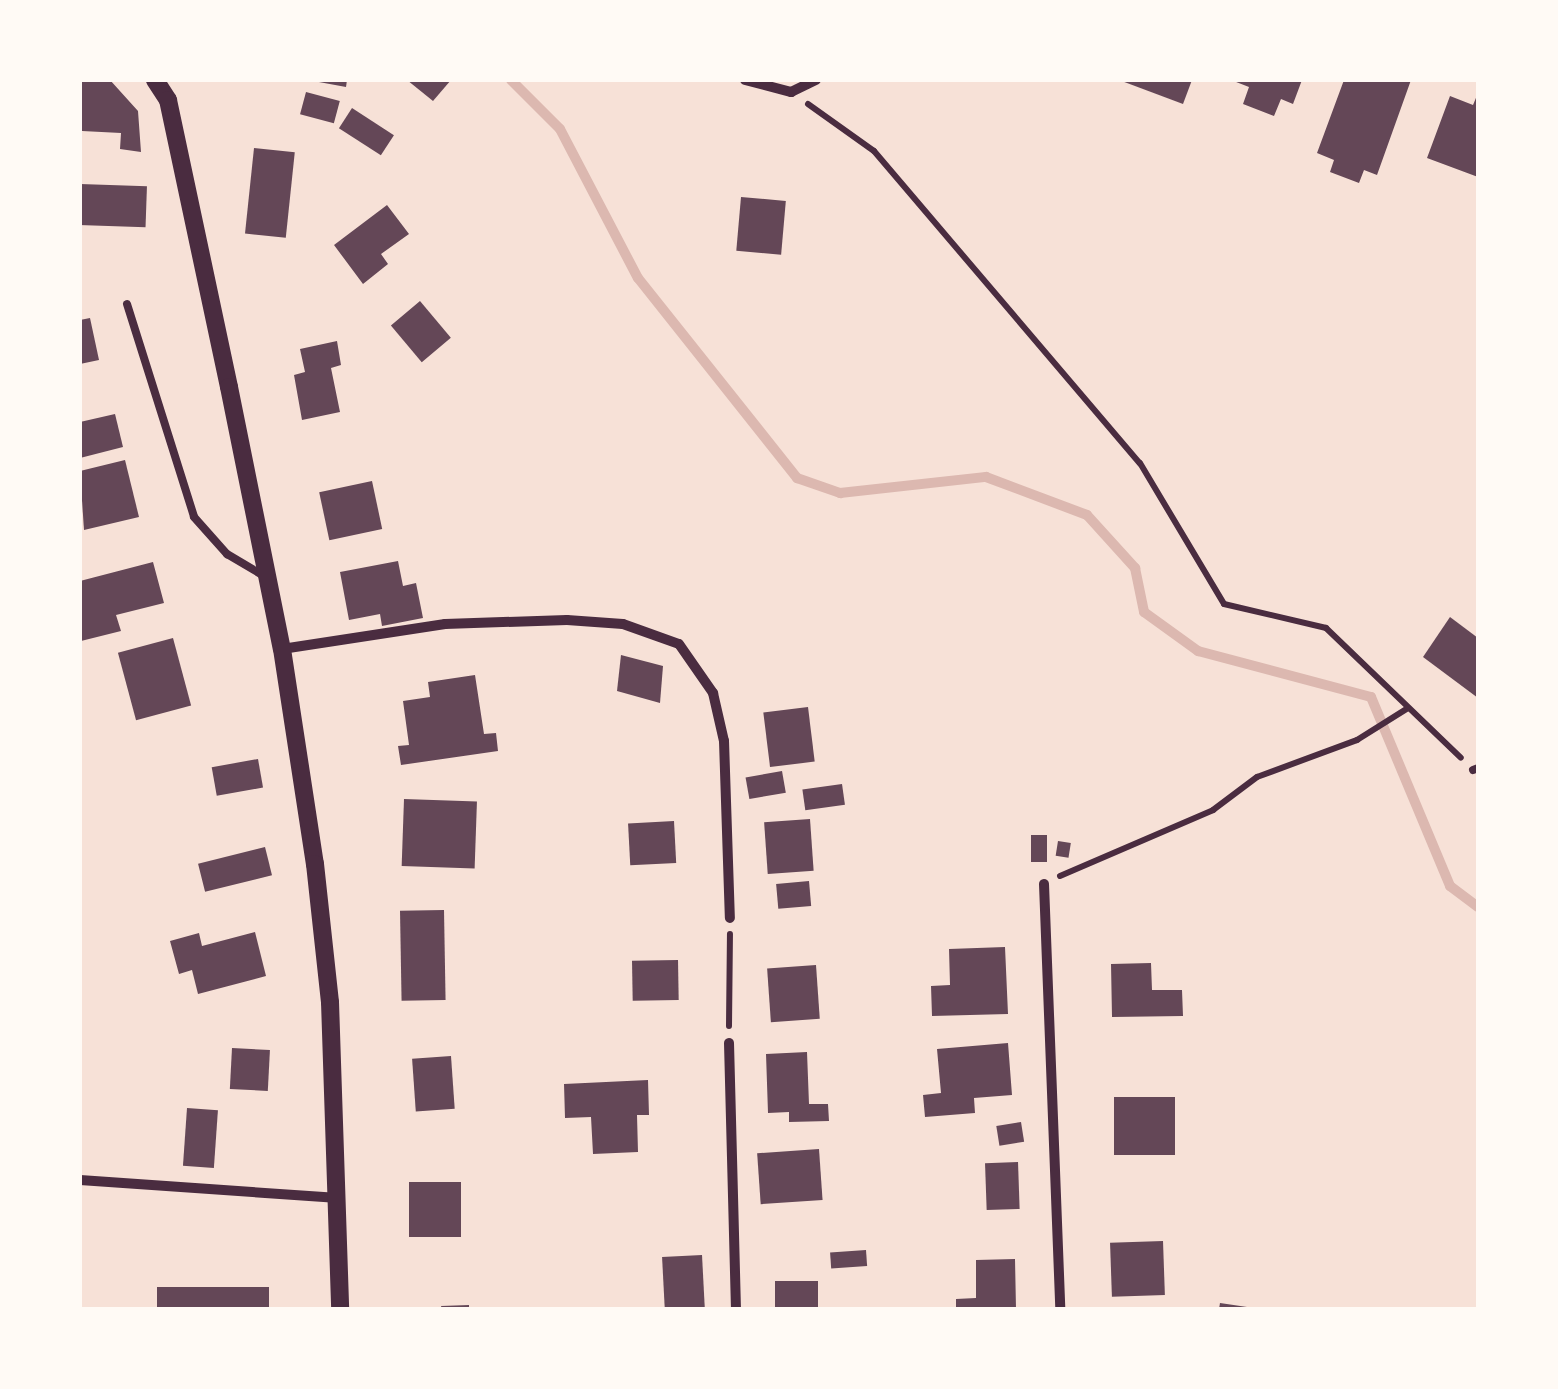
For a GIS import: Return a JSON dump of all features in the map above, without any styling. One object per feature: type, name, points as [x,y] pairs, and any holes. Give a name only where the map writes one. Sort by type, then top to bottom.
[{"type":"street","points":[[155,80],[168,100]]},
{"type":"street","points":[[169,80],[168,100],[282,649],[328,983],[339,1198],[340,1309]]},
{"type":"street","points":[[745,80],[791,92],[816,80]]},
{"type":"street","points":[[282,649],[445,624],[567,620],[623,624],[679,644],[713,694],[724,741],[730,918]]},
{"type":"street","points":[[1044,884],[1060,1309]]},
{"type":"street","points":[[729,1043],[736,1309]]},
{"type":"street","points":[[80,1180],[339,1198]]},
{"type":"lane","points":[[127,304],[194,516],[226,554],[268,578]]},
{"type":"path","points":[[791,92],[874,151],[1140,463],[1224,604],[1326,628],[1476,769]]},
{"type":"path","points":[[1044,884],[1214,810],[1257,777],[1357,740],[1408,708]]},
{"type":"path","points":[[729,1043],[730,918]]},
{"type":"building","points":[[80,80],[110,80],[138,111],[141,152],[120,149],[121,133],[82,131]]},
{"type":"building","points":[[308,80],[347,80],[346,87]]},
{"type":"building","points":[[407,80],[451,80],[433,101]]},
{"type":"building","points":[[1119,80],[1192,80],[1183,104]]},
{"type":"building","points":[[1231,80],[1302,80],[1293,104],[1281,99],[1274,116],[1243,104],[1249,87]]},
{"type":"building","points":[[1344,80],[1411,80],[1377,175],[1364,170],[1359,183],[1330,172],[1334,160],[1317,153]]},
{"type":"building","points":[[306,92],[340,101],[334,123],[300,114]]},
{"type":"building","points":[[1478,93],[1478,177],[1427,158],[1450,96],[1473,105]]},
{"type":"building","points":[[352,108],[394,135],[381,155],[339,128]]},
{"type":"building","points":[[254,148],[295,152],[286,238],[245,234]]},
{"type":"building","points":[[80,184],[147,186],[146,227],[80,225]]},
{"type":"building","points":[[741,197],[786,201],[781,255],[736,251]]},
{"type":"building","points":[[387,205],[409,234],[381,254],[388,264],[363,284],[334,245]]},
{"type":"building","points":[[420,301],[451,338],[422,362],[391,325]]},
{"type":"building","points":[[90,318],[99,360],[80,364],[80,320]]},
{"type":"building","points":[[337,341],[341,365],[331,368],[340,412],[302,420],[294,375],[305,372],[300,349]]},
{"type":"building","points":[[115,414],[123,447],[80,458],[80,422]]},
{"type":"building","points":[[125,460],[139,517],[84,530],[80,471]]},
{"type":"building","points":[[372,481],[382,529],[329,540],[319,492]]},
{"type":"building","points":[[398,561],[403,586],[416,583],[423,618],[382,626],[380,614],[349,620],[340,572]]},
{"type":"building","points":[[153,562],[164,603],[116,615],[121,631],[81,641],[80,581]]},
{"type":"building","points":[[1450,617],[1478,638],[1478,698],[1423,657]]},
{"type":"building","points":[[173,638],[191,706],[136,720],[118,653]]},
{"type":"building","points":[[621,655],[663,666],[660,703],[617,691]]},
{"type":"building","points":[[475,675],[484,734],[496,733],[498,751],[401,765],[398,746],[409,745],[403,701],[430,697],[428,682]]},
{"type":"building","points":[[808,707],[815,762],[770,767],[763,712]]},
{"type":"building","points":[[258,759],[263,788],[217,796],[212,767]]},
{"type":"building","points":[[782,771],[786,793],[749,799],[746,777]]},
{"type":"building","points":[[842,784],[845,805],[805,810],[802,790]]},
{"type":"building","points":[[404,799],[477,802],[475,869],[402,866]]},
{"type":"building","points":[[810,819],[814,871],[768,874],[764,822]]},
{"type":"building","points":[[674,821],[676,863],[630,865],[628,823]]},
{"type":"building","points":[[1031,835],[1047,835],[1047,862],[1031,862]]},
{"type":"building","points":[[1058,841],[1071,843],[1068,858],[1056,856]]},
{"type":"building","points":[[265,847],[272,875],[205,892],[198,864]]},
{"type":"building","points":[[809,881],[811,906],[778,909],[776,884]]},
{"type":"building","points":[[444,910],[446,1000],[402,1001],[400,911]]},
{"type":"building","points":[[255,932],[266,976],[198,994],[192,970],[179,974],[170,941],[199,933],[202,946]]},
{"type":"building","points":[[1005,947],[1008,1014],[932,1016],[931,986],[950,985],[949,949]]},
{"type":"building","points":[[678,960],[679,1000],[633,1001],[632,961]]},
{"type":"building","points":[[1151,963],[1152,990],[1182,990],[1183,1016],[1112,1017],[1111,964]]},
{"type":"building","points":[[816,965],[820,1019],[771,1022],[767,968]]},
{"type":"building","points":[[1008,1043],[1012,1095],[974,1098],[975,1113],[925,1117],[923,1095],[941,1093],[937,1049]]},
{"type":"building","points":[[232,1048],[270,1050],[268,1091],[230,1089]]},
{"type":"building","points":[[807,1052],[809,1104],[828,1104],[829,1121],[789,1122],[789,1112],[768,1113],[766,1054]]},
{"type":"building","points":[[451,1056],[455,1109],[416,1112],[412,1059]]},
{"type":"building","points":[[648,1080],[649,1115],[637,1115],[638,1152],[593,1154],[591,1117],[565,1118],[564,1084]]},
{"type":"building","points":[[1114,1097],[1175,1097],[1175,1155],[1114,1155]]},
{"type":"building","points":[[187,1108],[218,1110],[214,1168],[183,1166]]},
{"type":"building","points":[[1021,1122],[1024,1142],[999,1146],[996,1126]]},
{"type":"building","points":[[819,1149],[823,1200],[761,1204],[757,1153]]},
{"type":"building","points":[[1018,1162],[1020,1209],[987,1210],[985,1163]]},
{"type":"building","points":[[409,1182],[461,1182],[461,1237],[409,1237]]},
{"type":"building","points":[[1163,1241],[1165,1295],[1112,1297],[1110,1243]]},
{"type":"building","points":[[866,1250],[867,1266],[831,1268],[830,1253]]},
{"type":"building","points":[[702,1255],[705,1309],[665,1309],[662,1257]]},
{"type":"building","points":[[1015,1259],[1016,1309],[956,1309],[956,1299],[976,1298],[976,1260]]},
{"type":"building","points":[[775,1281],[818,1281],[818,1309],[775,1309]]},
{"type":"building","points":[[157,1287],[269,1287],[269,1309],[157,1309]]},
{"type":"building","points":[[1220,1303],[1247,1307],[1247,1309],[1219,1309]]},
{"type":"building","points":[[469,1305],[469,1309],[441,1306]]},
{"type":"waterway","points":[[511,80],[560,129],[638,278],[797,478],[840,493],[986,477],[1087,515],[1135,568],[1144,612],[1198,651],[1371,697],[1450,886],[1478,907]]}]
